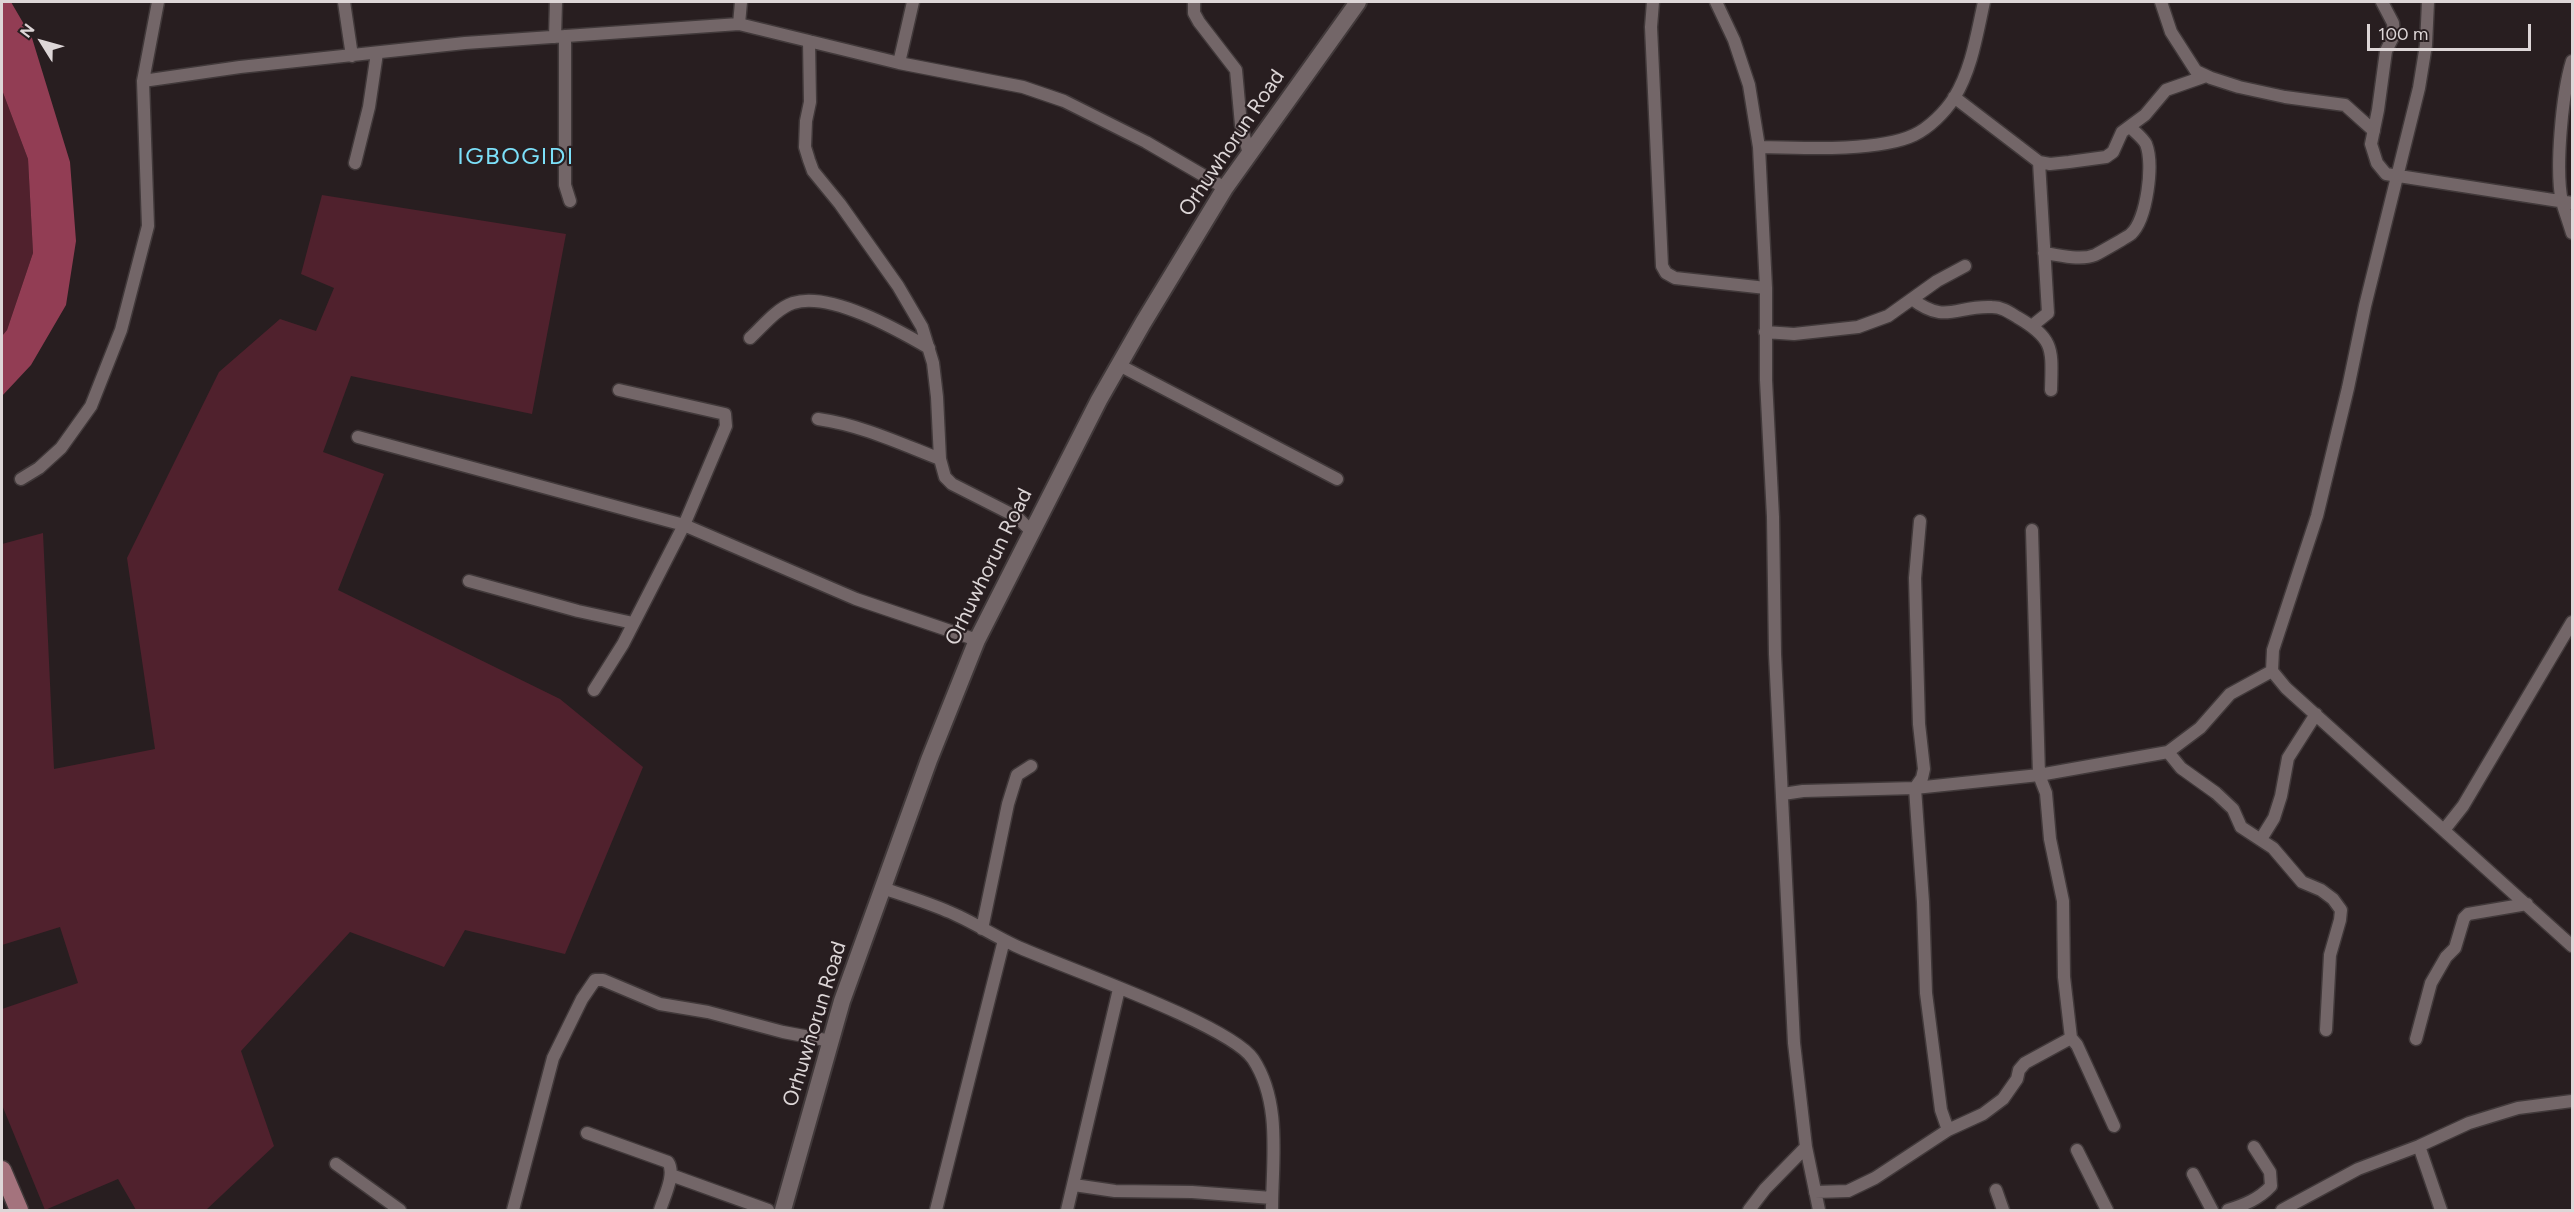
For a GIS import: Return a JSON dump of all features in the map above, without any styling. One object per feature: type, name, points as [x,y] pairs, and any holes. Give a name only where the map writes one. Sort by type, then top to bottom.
[{"type":"main road","points":[[2,1170],[19,1210]]},
{"type":"street","points":[[21,479],[39,468],[61,448],[91,406],[121,330],[148,226],[143,81],[158,2]]},
{"type":"street","points":[[344,2],[352,56]]},
{"type":"street","points":[[556,2],[560,36],[565,184],[570,201]]},
{"type":"street","points":[[739,24],[741,2]]},
{"type":"street","points":[[899,63],[913,2]]},
{"type":"street","points":[[1194,2],[1194,13],[1199,22],[1236,70],[1241,125],[1249,154]]},
{"type":"street","name":"Orhuwhorun Road","points":[[783,1210],[842,1001],[882,888],[977,640],[1031,531],[1119,365],[1225,188],[1358,2]]},
{"type":"street","points":[[1653,2],[1651,27],[1662,266],[1666,273],[1675,278],[1766,288]]},
{"type":"street","points":[[1716,2],[1734,40],[1749,86],[1759,147],[1766,288],[1765,332],[1773,517],[1775,654],[1794,1043],[1806,1147],[1819,1210]]},
{"type":"street","points":[[1759,147],[1834,147],[1894,142],[1916,134],[1937,118],[1954,97],[1970,63],[1984,2]]},
{"type":"street","points":[[2162,2],[2171,32],[2196,71],[2239,87],[2285,97],[2345,105],[2374,131]]},
{"type":"street","points":[[2382,2],[2393,23],[2394,35],[2386,51],[2371,144],[2377,163],[2386,174],[2567,202]]},
{"type":"street","points":[[2428,2],[2426,45],[2419,88],[2317,516],[2273,650],[2272,671],[2286,688],[2572,945]]},
{"type":"street","points":[[143,81],[240,67],[465,43],[739,24],[899,63],[1023,87],[1064,101],[1146,142],[1225,188]]},
{"type":"street","points":[[809,41],[810,102],[804,147],[808,160],[813,171],[840,204],[898,286],[922,327],[929,348],[937,398],[940,459],[945,477],[952,484],[1017,517],[1031,531]]},
{"type":"street","points":[[355,163],[369,107],[377,53]]},
{"type":"street","points":[[2572,61],[2561,131],[2572,233]]},
{"type":"street","points":[[1954,97],[2039,162],[2060,163],[2106,157],[2113,152],[2122,132],[2145,116],[2166,90],[2206,75]]},
{"type":"street","points":[[2044,253],[2080,258],[2094,255],[2131,234],[2140,221],[2146,201],[2149,160],[2146,144],[2130,127]]},
{"type":"street","points":[[2033,325],[2048,313],[2039,162]]},
{"type":"street","points":[[1765,332],[1794,334],[1858,327],[1888,316],[1937,281],[1965,266]]},
{"type":"street","points":[[1912,299],[1925,309],[1936,313],[1992,307],[2005,309],[2033,325],[2043,334],[2050,346],[2051,390]]},
{"type":"street","points":[[750,338],[784,308],[796,302],[813,302],[858,312],[897,329],[929,348]]},
{"type":"street","points":[[1119,365],[1337,479]]},
{"type":"street","points":[[594,690],[633,623],[684,525],[726,426],[725,414],[619,390]]},
{"type":"street","points":[[818,419],[848,423],[871,430],[940,459]]},
{"type":"street","points":[[358,437],[684,525],[856,599],[977,640]]},
{"type":"street","points":[[1920,521],[1915,578],[1919,724],[1924,769],[1922,778],[1915,788],[1923,902],[1926,993],[1941,1110],[1948,1130]]},
{"type":"street","points":[[2032,530],[2038,775],[2046,793],[2050,839],[2063,901],[2064,977],[2071,1038],[2077,1045],[2114,1126]]},
{"type":"street","points":[[469,581],[578,611],[633,623]]},
{"type":"street","points":[[2444,830],[2463,806],[2572,622]]},
{"type":"street","points":[[1782,794],[1803,791],[1915,788],[2038,775],[2168,752],[2200,728],[2230,694],[2272,671]]},
{"type":"street","points":[[2261,839],[2278,807],[2288,758],[2316,714]]},
{"type":"street","points":[[2168,752],[2181,768],[2216,793],[2233,809],[2241,827],[2273,848],[2302,882],[2321,890],[2333,899],[2341,910],[2330,955],[2326,1030]]},
{"type":"street","points":[[982,929],[1008,804],[1017,775],[1031,766]]},
{"type":"street","points":[[882,888],[947,911],[1004,940],[1227,1038],[1252,1058],[1269,1090],[1273,1124],[1272,1204],[1192,1192],[1115,1191],[1074,1185]]},
{"type":"street","points":[[2416,1039],[2431,983],[2446,957],[2455,948],[2464,918],[2468,914],[2527,904]]},
{"type":"street","points":[[936,1210],[1004,940]]},
{"type":"street","points":[[513,1210],[554,1058],[582,999],[595,980],[603,980],[660,1004],[708,1012],[783,1032],[831,1041]]},
{"type":"street","points":[[1067,1210],[1119,989]]},
{"type":"street","points":[[1815,1192],[1848,1191],[1875,1178],[1948,1130],[1983,1113],[2003,1099],[2025,1063],[2071,1038]]},
{"type":"street","points":[[2282,1210],[2358,1169],[2419,1146],[2469,1123],[2518,1108],[2572,1101]]},
{"type":"street","points":[[587,1133],[668,1162],[672,1167],[671,1175],[660,1210]]},
{"type":"street","points":[[2419,1146],[2441,1210]]},
{"type":"street","points":[[1749,1210],[1806,1147]]},
{"type":"street","points":[[2228,1210],[2263,1195],[2271,1186],[2270,1172],[2254,1147]]},
{"type":"street","points":[[2077,1150],[2107,1210]]},
{"type":"street","points":[[336,1164],[400,1210]]},
{"type":"street","points":[[2193,1174],[2212,1210]]},
{"type":"street","points":[[671,1175],[768,1210]]},
{"type":"street","points":[[1996,1190],[2003,1210]]},
{"type":"shaded area","points":[[2,2],[11,2],[32,38],[70,162],[76,241],[66,305],[31,365],[2,396],[2,336],[7,330],[33,253],[28,159],[2,90]]},
{"type":"shaded area","points":[[2,90],[28,159],[33,253],[7,330],[2,336]]},
{"type":"shaded area","points":[[322,195],[566,234],[532,414],[351,376],[323,452],[384,474],[338,590],[560,699],[643,767],[565,954],[465,930],[444,967],[350,932],[241,1051],[274,1146],[206,1210],[136,1210],[118,1179],[45,1210],[2,1105],[2,1009],[78,983],[60,927],[2,945],[2,544],[43,533],[54,769],[155,749],[127,558],[219,372],[280,319],[316,331],[334,288],[301,274]]},
{"type":"district","name":"IGBOGIDI","points":[[516,157]]}]
